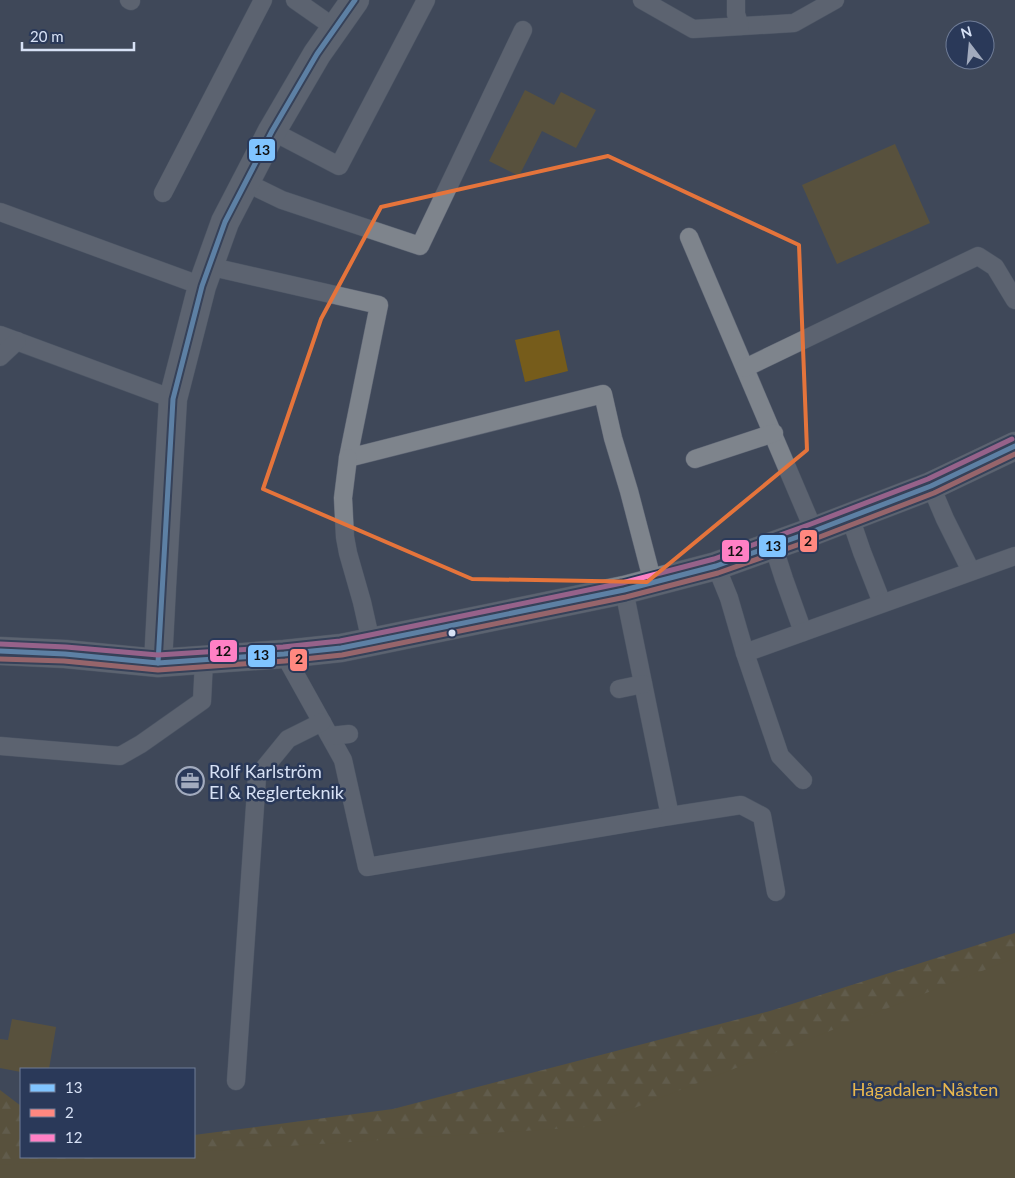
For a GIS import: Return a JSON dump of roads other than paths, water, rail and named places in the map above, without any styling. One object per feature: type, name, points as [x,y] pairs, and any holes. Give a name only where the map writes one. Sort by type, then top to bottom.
[{"type":"street","points":[[158,663],[173,399],[205,276],[225,222],[272,131],[316,54],[355,0]]},
{"type":"street","points":[[0,651],[65,654],[158,663],[284,654],[341,648],[371,642],[624,590],[716,566],[931,486],[1015,446]]},
{"type":"lane","points":[[163,193],[263,0]]},
{"type":"lane","points":[[295,0],[335,28]]},
{"type":"lane","points":[[272,131],[339,166],[426,0]]},
{"type":"lane","points":[[642,0],[693,29],[794,23],[835,0]]},
{"type":"lane","points":[[736,0],[736,14],[740,26]]},
{"type":"lane","points":[[246,182],[282,200],[420,246],[523,30]]},
{"type":"lane","points":[[0,212],[205,276],[379,305],[348,458],[343,498],[345,537],[348,553],[371,642]]},
{"type":"lane","points":[[689,236],[814,531]]},
{"type":"lane","points":[[745,368],[978,256],[995,267],[1015,300]]},
{"type":"lane","points":[[0,357],[8,338],[173,399]]},
{"type":"lane","points":[[348,458],[603,394],[652,583]]},
{"type":"lane","points":[[695,459],[774,434]]},
{"type":"lane","points":[[931,486],[971,571]]},
{"type":"lane","points":[[850,517],[882,603]]},
{"type":"lane","points":[[773,545],[803,632]]},
{"type":"lane","points":[[744,653],[1015,556]]},
{"type":"lane","points":[[716,566],[729,598],[744,653],[780,756],[803,780]]},
{"type":"lane","points":[[624,590],[670,816]]},
{"type":"lane","points":[[284,654],[343,760],[367,867],[741,805],[762,816],[776,892]]},
{"type":"lane","points":[[0,746],[120,756],[141,744],[202,701],[204,660]]},
{"type":"lane","points":[[619,688],[643,684]]},
{"type":"lane","points":[[236,1081],[257,777],[288,739],[326,729],[350,734]]},
{"type":"place","name":"Rolf Karlström El & Reglerteknik","points":[[190,781]]},
{"type":"park label","name":"Hågadalen-Nåsten","points":[[925,1089]]}]
